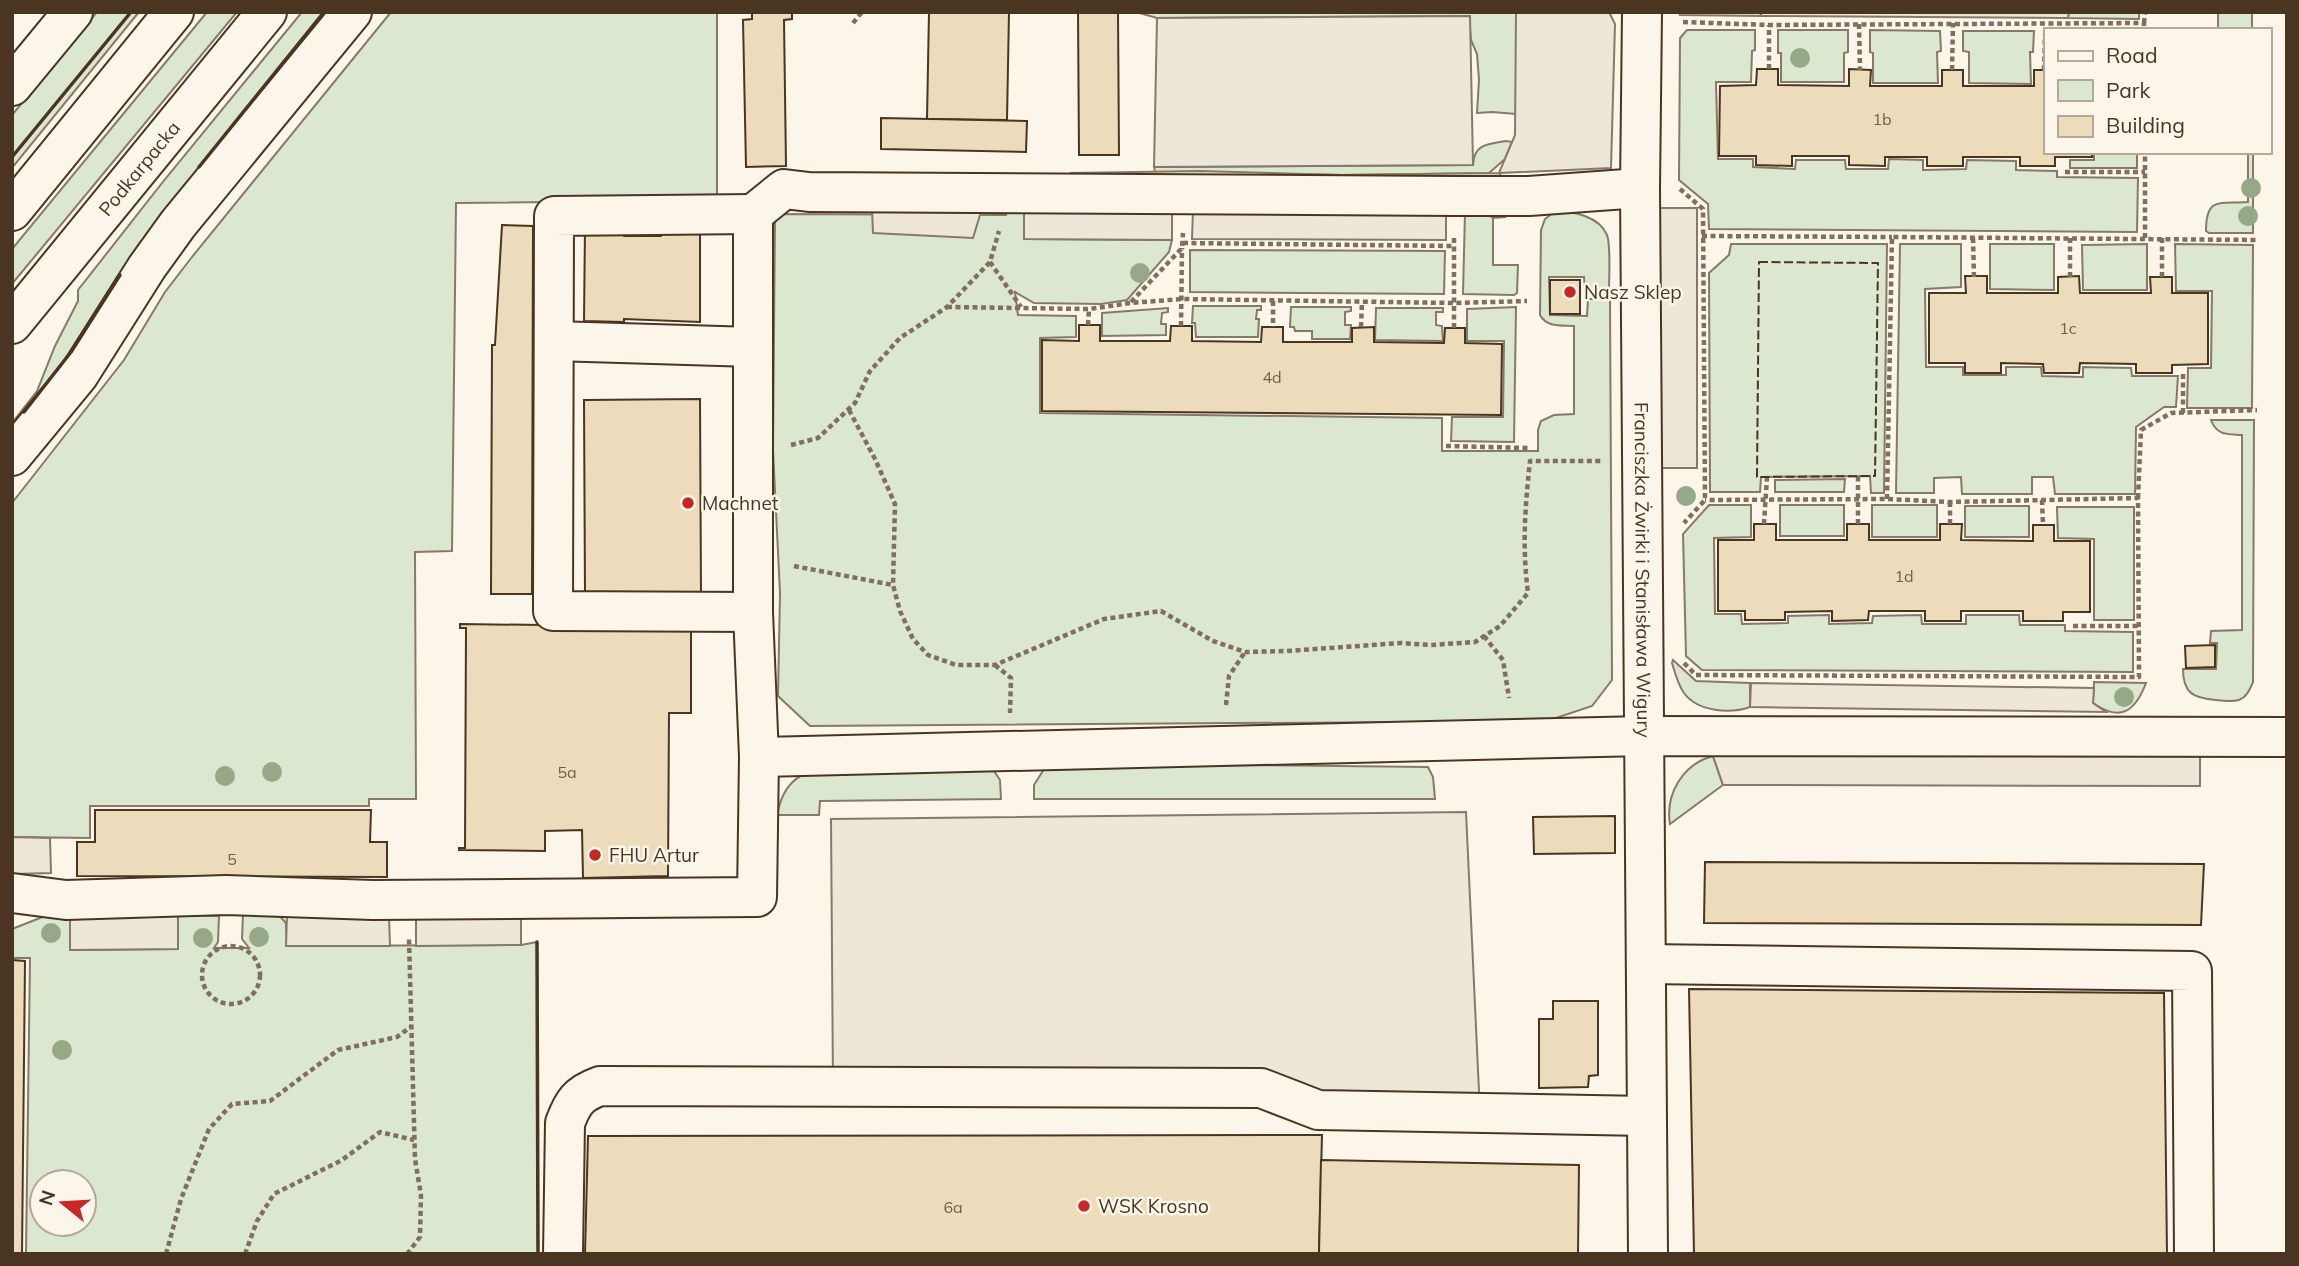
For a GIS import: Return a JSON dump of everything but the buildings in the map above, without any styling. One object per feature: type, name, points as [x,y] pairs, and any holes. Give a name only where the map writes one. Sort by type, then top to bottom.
[{"type":"street","points":[[12,86],[74,12]]},
{"type":"street","points":[[12,211],[174,12]]},
{"type":"street","name":"Podkarpacka","points":[[12,324],[267,12]]},
{"type":"street","points":[[12,456],[78,376],[147,267],[178,224],[352,12]]},
{"type":"street","name":"Franciszka Żwirki i Stanisława Wigury","points":[[1657,17],[1658,187],[1644,736],[2287,737]]},
{"type":"street","points":[[753,612],[553,611],[554,216],[753,214],[784,189],[809,192],[1529,196],[1658,187]]},
{"type":"street","points":[[12,893],[66,900],[226,895],[408,900],[757,897],[759,757],[753,612],[753,214]]},
{"type":"street","points":[[554,341],[753,347]]},
{"type":"street","points":[[759,757],[1644,736],[1648,1254]]},
{"type":"street","points":[[1646,964],[2192,971],[2194,1254]]},
{"type":"street","points":[[563,1254],[565,1123],[572,1105],[584,1092],[600,1086],[1261,1088],[1318,1110],[1646,1115]]},
{"type":"path","points":[[853,23],[862,12]]},
{"type":"path","points":[[1657,17],[1769,25],[1953,23],[2144,27],[2145,12]]},
{"type":"path","points":[[1952,70],[1953,23]]},
{"type":"path","points":[[1859,24],[1860,70]]},
{"type":"path","points":[[1769,25],[1769,69]]},
{"type":"path","points":[[2145,154],[2145,237]]},
{"type":"path","points":[[2065,172],[2145,173]]},
{"type":"path","points":[[1658,187],[1703,209],[1704,500],[1681,527]]},
{"type":"path","points":[[785,447],[818,439],[855,403],[870,371],[900,338],[947,307],[990,262],[1009,193]]},
{"type":"path","points":[[1181,326],[1186,194]]},
{"type":"path","points":[[1454,328],[1455,196]]},
{"type":"path","points":[[1702,236],[2145,237],[2258,240]]},
{"type":"path","points":[[1887,499],[1892,237]]},
{"type":"path","points":[[1973,238],[1975,276]]},
{"type":"path","points":[[2070,238],[2070,276]]},
{"type":"path","points":[[2162,238],[2162,277]]},
{"type":"path","points":[[1130,303],[1182,245],[1454,246]]},
{"type":"path","points":[[990,262],[1021,308]]},
{"type":"path","points":[[947,307],[1089,309],[1182,299],[1455,303],[1527,301]]},
{"type":"path","points":[[1273,301],[1273,327]]},
{"type":"path","points":[[1361,327],[1362,302]]},
{"type":"path","points":[[1088,325],[1089,309]]},
{"type":"path","points":[[2183,372],[2183,413]]},
{"type":"path","points":[[849,410],[895,504],[893,585],[900,611],[913,639],[928,655],[956,666],[995,665],[1104,618],[1161,611],[1213,641],[1245,652],[1401,643],[1431,645],[1475,642],[1500,626],[1528,593],[1523,520],[1530,461],[1605,461]]},
{"type":"path","points":[[1678,657],[1696,675],[2139,677],[2138,498],[2141,430],[2171,413],[2258,410]]},
{"type":"path","points":[[1446,446],[1529,448]]},
{"type":"path","points":[[1858,476],[1858,524]]},
{"type":"path","points":[[1764,524],[1767,477]]},
{"type":"path","points":[[1704,500],[1887,499],[1950,502],[2138,498]]},
{"type":"path","points":[[2042,500],[2043,525]]},
{"type":"path","points":[[1950,502],[1950,524]]},
{"type":"path","points":[[787,565],[893,585]]},
{"type":"path","points":[[2073,626],[2139,626]]},
{"type":"path","points":[[1484,636],[1503,660],[1516,739]]},
{"type":"path","points":[[1225,711],[1229,676],[1245,652]]},
{"type":"path","points":[[995,665],[1011,678],[1010,714]]},
{"type":"path","points":[[407,1254],[420,1237],[421,1195],[414,1140],[408,900]]},
{"type":"path","points":[[229,945],[248,951],[260,967],[260,977],[251,996],[233,1004],[223,1003],[208,993],[201,976],[206,959],[212,952],[229,945]]},
{"type":"path","points":[[166,1254],[181,1199],[209,1129],[232,1104],[270,1101],[338,1050],[397,1037],[412,1026]]},
{"type":"path","points":[[245,1254],[257,1221],[274,1194],[342,1160],[380,1132],[414,1140]]},
{"type":"green space","points":[[97,12],[139,12],[12,168],[12,115]]},
{"type":"green space","points":[[207,12],[237,12],[12,284],[12,249]]},
{"type":"green space","points":[[302,12],[329,12],[12,429],[12,423],[37,391],[55,346],[78,301],[78,290]]},
{"type":"green space","points":[[391,12],[717,12],[717,200],[456,203],[452,551],[415,552],[416,799],[369,799],[369,806],[90,806],[90,838],[12,837],[12,503],[124,360],[165,292],[192,257]]},
{"type":"green space","points":[[1136,12],[1516,12],[1516,114],[1477,113],[1477,54],[1471,40],[1469,16],[1157,18]]},
{"type":"green space","points":[[1679,12],[1760,12],[1761,16],[1680,15]]},
{"type":"green space","points":[[2069,12],[2139,12],[2139,19],[2068,18]]},
{"type":"green space","points":[[2218,12],[2252,12],[2252,28],[2218,28]]},
{"type":"green space","points":[[1687,30],[1755,30],[1751,82],[1716,82],[1718,159],[1753,159],[1753,167],[1795,169],[1796,160],[1845,160],[1846,169],[1888,169],[1889,159],[1923,160],[1923,170],[1966,169],[1967,160],[2016,161],[2016,170],[2057,171],[2057,177],[2138,178],[2137,232],[1709,229],[1708,204],[1679,180],[1680,38]]},
{"type":"green space","points":[[1778,30],[1848,30],[1848,52],[1844,53],[1844,82],[1781,82]]},
{"type":"green space","points":[[1870,30],[1940,31],[1941,51],[1937,52],[1938,83],[1873,83]]},
{"type":"green space","points":[[1963,31],[2034,31],[2033,52],[2030,52],[2031,84],[1969,83],[1969,52],[1963,51]]},
{"type":"green space","points":[[1512,142],[1505,159],[1489,173],[1342,175],[1155,172],[1154,167],[1473,165],[1476,153],[1483,146]]},
{"type":"green space","points":[[2094,154],[2137,154],[2137,168],[2070,168],[2070,160],[2094,160]]},
{"type":"green space","points":[[2248,154],[2253,154],[2253,233],[2206,231],[2209,212],[2216,204],[2248,202]]},
{"type":"green space","points":[[1008,209],[1024,209],[1025,239],[1172,240],[1169,252],[1127,300],[1101,304],[1034,303],[1015,292],[1018,315],[1076,316],[1076,337],[1040,338],[1040,413],[1442,418],[1442,451],[1538,451],[1541,421],[1554,415],[1574,414],[1574,326],[1551,324],[1540,315],[1541,230],[1545,219],[1554,212],[1585,216],[1598,223],[1608,240],[1609,291],[1585,290],[1584,277],[1549,277],[1550,315],[1587,316],[1588,299],[1610,299],[1612,680],[1592,706],[1547,721],[810,726],[778,696],[780,593],[773,450],[775,214],[1006,215]]},
{"type":"green space","points":[[1465,212],[1487,212],[1493,218],[1493,265],[1518,265],[1517,293],[1514,295],[1463,294]]},
{"type":"green space","points":[[1731,244],[1887,244],[1884,493],[1871,493],[1870,476],[1761,477],[1760,492],[1710,492],[1709,273],[1729,255]]},
{"type":"green space","points":[[1900,244],[1961,244],[1961,287],[1925,289],[1926,367],[1963,367],[1963,375],[2006,375],[2006,367],[2041,367],[2042,376],[2083,377],[2083,367],[2131,368],[2132,376],[2178,376],[2176,407],[2164,407],[2136,427],[2135,494],[2055,494],[2053,477],[2032,477],[2032,494],[1962,494],[1961,477],[1934,478],[1934,493],[1896,493]]},
{"type":"green space","points":[[1990,244],[2054,244],[2054,290],[1990,289]]},
{"type":"green space","points":[[2147,244],[2147,290],[2083,290],[2082,245]]},
{"type":"green space","points":[[2175,244],[2253,245],[2252,408],[2187,408],[2188,368],[2211,368],[2212,291],[2176,291]]},
{"type":"green space","points":[[1190,250],[1445,251],[1444,294],[1190,292]]},
{"type":"green space","points":[[1193,306],[1261,306],[1261,310],[1257,310],[1256,319],[1259,319],[1258,337],[1196,337],[1195,323],[1192,323]]},
{"type":"green space","points":[[1291,307],[1351,307],[1351,311],[1345,312],[1345,325],[1351,325],[1350,339],[1312,339],[1312,331],[1295,331],[1294,327],[1290,327]]},
{"type":"green space","points":[[1516,307],[1514,442],[1451,441],[1452,417],[1503,417],[1504,341],[1467,341],[1467,309]]},
{"type":"green space","points":[[1168,308],[1168,312],[1162,313],[1161,324],[1166,324],[1166,335],[1102,336],[1102,313]]},
{"type":"green space","points":[[1376,308],[1443,308],[1443,312],[1436,312],[1436,325],[1442,326],[1443,341],[1375,340]]},
{"type":"green space","points":[[2211,420],[2254,420],[2253,682],[2244,697],[2233,701],[2208,699],[2191,693],[2185,684],[2183,669],[2216,669],[2217,643],[2210,643],[2211,631],[2242,630],[2242,435],[2220,432]]},
{"type":"green space","points":[[1845,479],[1844,492],[1775,492],[1775,480]]},
{"type":"green space","points":[[1709,505],[1751,505],[1751,537],[1714,538],[1715,614],[1741,614],[1742,624],[1788,623],[1788,616],[1829,615],[1829,624],[1872,623],[1873,616],[1921,615],[1922,624],[1966,624],[1966,615],[2019,615],[2020,625],[2065,625],[2065,631],[2133,632],[2133,672],[1702,670],[1686,656],[1683,534]]},
{"type":"green space","points":[[1780,505],[1844,505],[1844,536],[1780,536]]},
{"type":"green space","points":[[1872,505],[1937,505],[1937,537],[1872,537]]},
{"type":"green space","points":[[1965,506],[2029,506],[2029,537],[1965,537]]},
{"type":"green space","points":[[2057,507],[2134,507],[2134,620],[2094,620],[2094,539],[2058,538]]},
{"type":"green space","points":[[1673,660],[1696,681],[1750,683],[1750,707],[1724,711],[1697,704],[1678,683]]},
{"type":"green space","points":[[2094,682],[2146,683],[2132,707],[2119,713],[2093,703]]},
{"type":"green space","points":[[1713,756],[1723,785],[1670,824],[1670,802],[1678,782],[1693,766]]},
{"type":"green space","points":[[990,765],[1000,780],[1001,799],[820,801],[819,815],[777,815],[791,783],[809,772]]},
{"type":"green space","points":[[1046,766],[1428,767],[1433,777],[1435,799],[1034,799],[1034,785]]},
{"type":"green space","points":[[243,914],[278,914],[286,923],[287,946],[521,945],[537,942],[538,1254],[26,1254],[30,958],[12,958],[12,929],[45,916],[70,915],[70,950],[178,949],[178,915],[219,916],[218,942],[214,948],[249,948],[242,939]]},
{"type":"shaded area","points":[[1516,12],[1609,12],[1615,24],[1611,168],[1500,173],[1505,217],[1493,218],[1487,212],[1446,212],[1446,240],[1192,239],[1193,210],[1172,210],[1172,240],[1024,239],[1024,209],[1067,204],[1071,173],[1499,173],[1515,135]]},
{"type":"shaded area","points":[[1761,12],[2069,12],[2068,18],[1761,16]]},
{"type":"shaded area","points":[[1470,16],[1473,165],[1154,167],[1157,18]]},
{"type":"shaded area","points":[[984,202],[973,238],[873,233],[872,209]]},
{"type":"shaded area","points":[[1658,208],[1697,208],[1697,468],[1659,468]]},
{"type":"shaded area","points":[[1751,683],[2094,688],[2093,703],[2106,712],[1750,707]]},
{"type":"shaded area","points":[[2200,755],[2200,786],[1723,785],[1713,756]]},
{"type":"shaded area","points":[[1466,812],[1480,1113],[833,1086],[831,819]]},
{"type":"shaded area","points":[[12,837],[50,838],[51,873],[12,874]]},
{"type":"shaded area","points":[[70,915],[178,915],[178,949],[70,950]]},
{"type":"shaded area","points":[[287,915],[389,916],[390,946],[286,946]]},
{"type":"shaded area","points":[[521,915],[521,945],[416,946],[416,916]]},
{"type":"fence","points":[[1759,262],[1878,263],[1875,476],[1757,477],[1759,262]]},
{"type":"wall","points":[[12,157],[131,12]]},
{"type":"wall","points":[[199,167],[324,12]]},
{"type":"wall","points":[[24,412],[71,352],[120,275]]},
{"type":"wall","points":[[537,942],[538,1254]]},
{"type":"place","name":"Nasz Sklep","points":[[1570,292]]},
{"type":"place","name":"Machnet","points":[[688,503]]},
{"type":"place","name":"FHU Artur","points":[[595,855]]},
{"type":"place","name":"WSK Krosno","points":[[1084,1206]]}]
